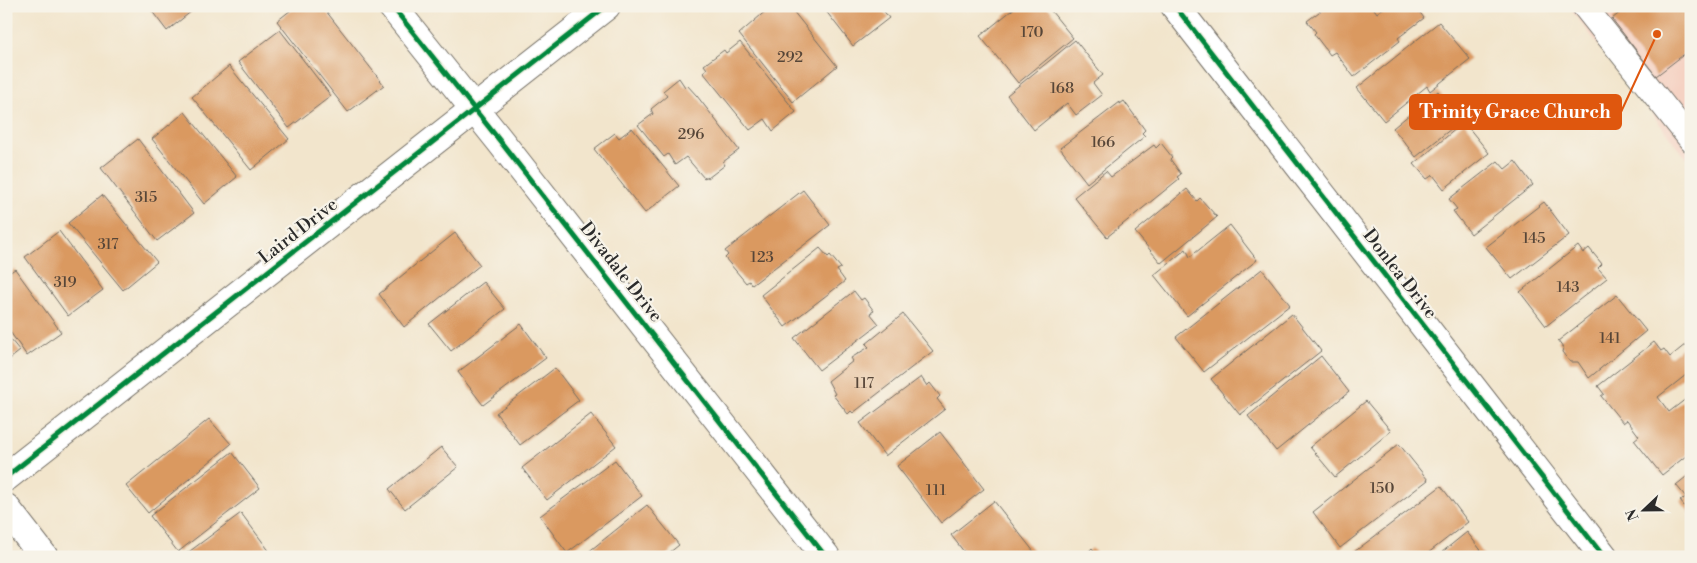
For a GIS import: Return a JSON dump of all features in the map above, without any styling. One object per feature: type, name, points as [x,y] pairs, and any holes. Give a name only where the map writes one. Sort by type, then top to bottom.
[{"type":"street","name":"Divadale Drive","points":[[392,6],[826,557]]},
{"type":"street","name":"Laird Drive","points":[[6,477],[606,6]]},
{"type":"street","name":"Donlea Drive","points":[[1175,6],[1604,557]]},
{"type":"street","points":[[6,508],[44,557]]},
{"type":"lane","points":[[1584,6],[1691,140]]},
{"type":"shaded area","points":[[1568,6],[1691,6],[1691,164]]},
{"type":"building","points":[[148,6],[198,6],[167,31]]},
{"type":"building","points":[[296,6],[322,6],[384,85],[348,112],[277,21]]},
{"type":"building","points":[[782,6],[789,6],[837,66],[793,102],[739,34],[768,9],[773,14]]},
{"type":"building","points":[[822,6],[880,6],[889,18],[853,46]]},
{"type":"building","points":[[1017,6],[1047,6],[1073,38],[1018,83],[980,36]]},
{"type":"building","points":[[1327,6],[1372,6],[1377,13],[1386,6],[1415,6],[1424,18],[1398,38],[1400,41],[1354,77],[1335,52],[1330,55],[1307,21]]},
{"type":"building","points":[[1628,6],[1691,6],[1691,49],[1656,76],[1612,19]]},
{"type":"building","points":[[1439,22],[1470,59],[1430,91],[1427,86],[1384,121],[1357,88]]},
{"type":"building","points":[[280,30],[331,96],[289,128],[238,62]]},
{"type":"building","points":[[1075,40],[1103,75],[1093,83],[1102,95],[1076,115],[1067,103],[1034,130],[1007,95]]},
{"type":"building","points":[[740,42],[796,112],[773,131],[765,119],[750,130],[703,72],[707,69],[704,65],[724,50],[726,53]]},
{"type":"building","points":[[229,66],[289,139],[251,170],[192,97]]},
{"type":"building","points":[[679,78],[685,87],[687,85],[697,96],[739,150],[723,162],[725,165],[708,178],[707,176],[704,178],[686,157],[675,165],[668,154],[664,157],[638,125],[653,114],[651,109],[667,96],[663,91]]},
{"type":"building","points":[[1438,91],[1462,120],[1416,157],[1393,128]]},
{"type":"building","points":[[1124,101],[1145,130],[1142,133],[1145,136],[1087,183],[1060,148],[1120,102],[1120,104]]},
{"type":"building","points":[[185,112],[237,177],[204,204],[152,139]]},
{"type":"building","points":[[1464,122],[1489,153],[1444,189],[1433,175],[1427,179],[1414,164]]},
{"type":"building","points":[[632,128],[679,186],[645,213],[594,149],[615,133],[619,138]]},
{"type":"building","points":[[138,139],[194,213],[157,241],[101,168]]},
{"type":"building","points":[[1161,143],[1172,157],[1170,159],[1181,174],[1177,177],[1179,179],[1107,237],[1074,197],[1106,171],[1111,177],[1154,145],[1156,148]]},
{"type":"building","points":[[1498,161],[1505,169],[1515,161],[1533,185],[1471,234],[1453,211],[1457,209],[1449,199]]},
{"type":"building","points":[[1187,189],[1197,201],[1200,198],[1217,217],[1161,263],[1135,232]]},
{"type":"building","points":[[803,190],[830,225],[752,285],[749,281],[746,283],[725,258],[728,255],[725,251]]},
{"type":"building","points":[[102,195],[157,262],[123,290],[68,223]]},
{"type":"building","points":[[1544,202],[1569,235],[1512,279],[1486,247]]},
{"type":"building","points":[[1230,225],[1257,260],[1187,316],[1154,275],[1186,249],[1190,257]]},
{"type":"building","points":[[59,231],[103,290],[68,316],[25,257]]},
{"type":"building","points":[[455,233],[480,265],[404,327],[379,294]]},
{"type":"building","points":[[1578,246],[1583,253],[1589,248],[1602,264],[1598,268],[1607,278],[1546,326],[1520,292]]},
{"type":"building","points":[[820,248],[828,257],[830,255],[841,268],[837,270],[845,281],[785,327],[761,295]]},
{"type":"building","points":[[15,269],[61,332],[27,356],[6,326],[6,275]]},
{"type":"building","points":[[1262,269],[1290,305],[1204,372],[1176,337]]},
{"type":"building","points":[[483,282],[505,309],[451,351],[429,324]]},
{"type":"building","points":[[854,291],[861,300],[864,298],[874,311],[870,313],[879,324],[819,370],[794,338]]},
{"type":"building","points":[[1617,295],[1646,331],[1589,378],[1578,362],[1570,362],[1562,352],[1563,348],[1558,341]]},
{"type":"building","points":[[903,314],[933,351],[853,413],[851,411],[848,414],[833,395],[835,394],[828,381],[853,361],[851,358],[869,347],[866,344]]},
{"type":"building","points":[[1292,314],[1321,351],[1240,415],[1211,379]]},
{"type":"building","points":[[521,324],[546,358],[483,405],[458,372]]},
{"type":"building","points":[[6,334],[20,351],[6,362]]},
{"type":"building","points":[[1654,342],[1661,351],[1664,349],[1670,357],[1686,344],[1691,350],[1691,371],[1658,397],[1669,412],[1691,395],[1691,452],[1662,475],[1634,440],[1639,436],[1627,420],[1623,423],[1601,396],[1604,394],[1598,386]]},
{"type":"building","points":[[1321,356],[1349,392],[1276,451],[1248,416]]},
{"type":"building","points":[[555,368],[579,400],[520,445],[496,413]]},
{"type":"building","points":[[921,377],[927,386],[930,383],[940,396],[937,399],[945,409],[885,456],[860,423]]},
{"type":"building","points":[[1366,401],[1391,431],[1335,477],[1310,447]]},
{"type":"building","points":[[591,414],[616,446],[547,500],[522,468]]},
{"type":"building","points":[[209,419],[231,444],[148,513],[126,486]]},
{"type":"building","points":[[940,432],[984,489],[941,523],[897,466]]},
{"type":"building","points":[[1399,444],[1428,480],[1340,548],[1313,512]]},
{"type":"building","points":[[441,447],[458,467],[405,509],[389,489]]},
{"type":"building","points":[[232,452],[260,488],[178,552],[150,516]]},
{"type":"building","points":[[615,460],[642,496],[567,553],[540,516]]},
{"type":"building","points":[[1691,473],[1691,514],[1680,501],[1686,497],[1676,485]]},
{"type":"building","points":[[1441,486],[1468,522],[1423,557],[1358,557],[1354,552]]},
{"type":"building","points":[[994,501],[1038,557],[968,557],[951,535]]},
{"type":"building","points":[[647,505],[679,545],[664,557],[582,557]]},
{"type":"building","points":[[241,513],[270,552],[264,557],[182,557]]},
{"type":"building","points":[[1467,532],[1486,557],[1436,557]]},
{"type":"building","points":[[1092,548],[1099,557],[1079,557],[1086,554]]},
{"type":"cycle path","points":[[392,6],[826,557]]},
{"type":"cycle path","points":[[6,477],[606,6]]},
{"type":"cycle path","points":[[1175,6],[1604,557]]},
{"type":"place","name":"Trinity Grace Church","points":[[1657,34]]}]
